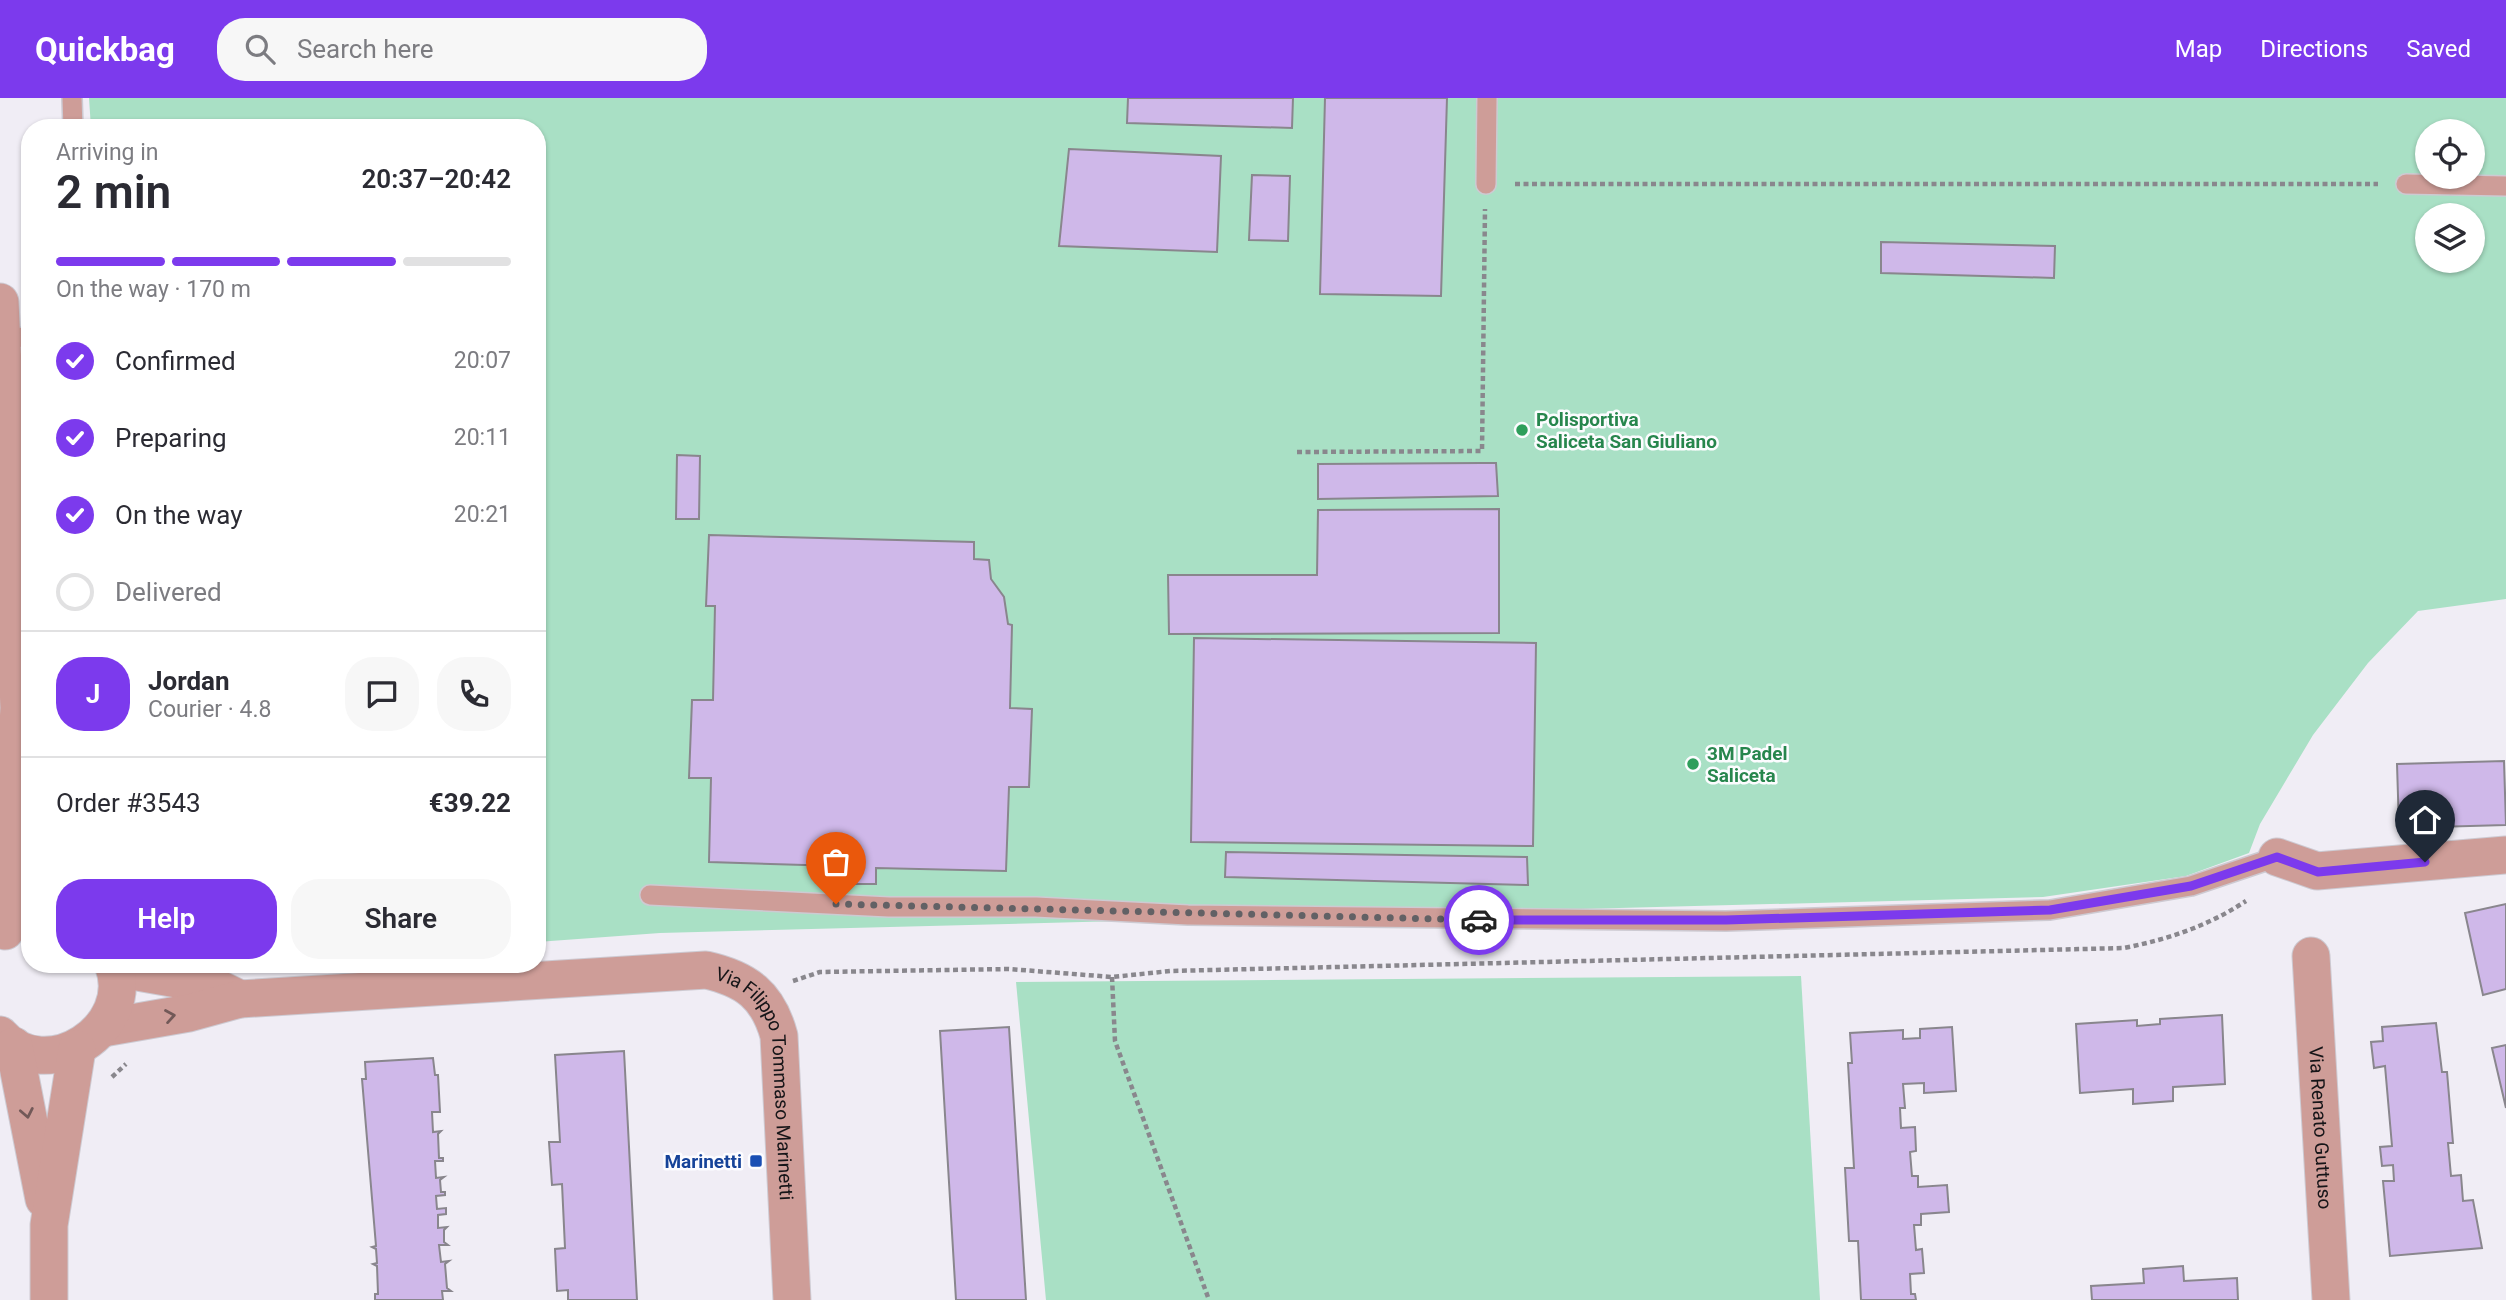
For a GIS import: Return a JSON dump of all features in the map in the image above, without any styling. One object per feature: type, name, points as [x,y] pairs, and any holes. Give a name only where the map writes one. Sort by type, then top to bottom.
[{"type":"street","points":[[0,302],[16,337],[19,708],[12,929]]},
{"type":"street","points":[[19,708],[21,715]]},
{"type":"street","points":[[2277,857],[2318,872],[2506,855]]},
{"type":"street","name":"Via Renato Guttuso","points":[[2311,956],[2331,1300]]},
{"type":"street","name":"Via Filippo Tommaso Marinetti","points":[[7,1040],[45,1055],[90,1039],[240,999],[706,970],[733,976],[756,993],[772,1011],[779,1036],[792,1300]]},
{"type":"street","points":[[49,1300],[49,1226],[90,1039],[115,1003],[114,973]]},
{"type":"street","name":"Via Filippo Tommaso Marinetti","points":[[150,973],[211,985],[240,999]]},
{"type":"street","points":[[7,1040],[49,1226]]},
{"type":"lane","points":[[72,98],[73,119]]},
{"type":"lane","points":[[1486,184],[1487,98]]},
{"type":"lane","points":[[2406,184],[2506,186]]},
{"type":"lane","points":[[650,895],[889,907],[1036,907],[1188,915],[1726,920],[2050,910],[2191,886],[2277,857]]},
{"type":"path","points":[[1297,452],[1482,451],[1486,184],[2406,184]]},
{"type":"path","points":[[756,993],[820,972],[1009,969],[1112,977],[1170,971],[2124,948],[2166,940],[2233,909],[2256,894],[2277,857]]},
{"type":"path","points":[[1112,977],[1115,1041],[1209,1300]]},
{"type":"path","points":[[107,1082],[132,1058]]},
{"type":"green space","name":"Polisportiva Saliceta San Giuliano","points":[[89,98],[2506,98],[2506,599],[2418,611],[2368,663],[2313,735],[2260,824],[2249,853],[2186,876],[2043,897],[660,933],[546,941],[546,119],[90,119]]},
{"type":"green space","points":[[1801,976],[1820,1300],[1046,1300],[1016,982]]},
{"type":"building","points":[[1128,98],[1293,98],[1292,128],[1127,123]]},
{"type":"building","points":[[1325,98],[1447,98],[1441,296],[1320,294]]},
{"type":"building","points":[[1069,149],[1221,156],[1217,252],[1059,246]]},
{"type":"building","points":[[1252,175],[1290,176],[1288,241],[1249,240]]},
{"type":"building","points":[[1881,242],[2055,246],[2054,278],[1881,273]]},
{"type":"building","points":[[677,455],[700,456],[699,519],[676,519]]},
{"type":"building","points":[[1496,463],[1498,496],[1318,499],[1318,464]]},
{"type":"building","points":[[1499,509],[1499,633],[1169,634],[1168,575],[1317,575],[1318,510]]},
{"type":"building","points":[[709,535],[974,542],[974,559],[989,560],[991,579],[1004,597],[1008,624],[1012,625],[1010,708],[1032,709],[1029,787],[1009,787],[1006,871],[876,868],[876,884],[837,884],[838,866],[709,862],[711,778],[689,778],[692,700],[713,700],[715,606],[706,606]]},
{"type":"building","points":[[1194,638],[1536,643],[1533,846],[1191,842]]},
{"type":"building","points":[[2504,761],[2506,825],[2399,828],[2397,764]]},
{"type":"building","points":[[1226,852],[1527,857],[1528,885],[1225,877]]},
{"type":"building","points":[[2506,904],[2506,989],[2483,995],[2465,913]]},
{"type":"building","points":[[2222,1015],[2225,1084],[2173,1087],[2173,1101],[2133,1104],[2133,1089],[2080,1093],[2076,1024],[2137,1020],[2137,1026],[2160,1024],[2160,1019]]},
{"type":"building","points":[[2436,1023],[2442,1072],[2447,1072],[2453,1143],[2448,1143],[2451,1176],[2461,1175],[2463,1201],[2473,1200],[2482,1248],[2390,1256],[2383,1181],[2394,1181],[2393,1165],[2382,1166],[2380,1147],[2392,1146],[2385,1066],[2374,1068],[2371,1042],[2383,1041],[2382,1027]]},
{"type":"building","points":[[1009,1027],[1026,1300],[956,1300],[940,1031]]},
{"type":"building","points":[[1952,1027],[1956,1091],[1924,1093],[1924,1083],[1903,1084],[1905,1108],[1900,1108],[1901,1128],[1915,1127],[1916,1151],[1910,1152],[1912,1176],[1918,1176],[1918,1187],[1947,1185],[1949,1212],[1921,1214],[1921,1225],[1914,1225],[1916,1250],[1922,1249],[1924,1273],[1910,1274],[1911,1294],[1915,1294],[1916,1300],[1861,1300],[1858,1241],[1849,1241],[1845,1168],[1854,1168],[1848,1063],[1852,1063],[1850,1033],[1903,1030],[1903,1039],[1920,1038],[1920,1029]]},
{"type":"building","points":[[2506,1045],[2506,1108],[2492,1048]]},
{"type":"building","points":[[624,1051],[637,1300],[568,1300],[568,1290],[557,1291],[555,1249],[565,1248],[562,1184],[552,1185],[549,1142],[560,1142],[555,1055]]},
{"type":"building","points":[[433,1058],[435,1075],[438,1075],[440,1112],[432,1112],[433,1132],[441,1131],[438,1134],[439,1158],[443,1158],[443,1161],[435,1161],[436,1178],[444,1177],[440,1180],[441,1192],[445,1192],[445,1195],[436,1196],[437,1209],[446,1208],[446,1214],[438,1215],[438,1228],[447,1227],[444,1230],[444,1242],[448,1245],[439,1245],[441,1262],[449,1261],[445,1264],[447,1288],[451,1291],[442,1291],[443,1300],[375,1300],[375,1294],[378,1294],[377,1266],[373,1264],[377,1263],[376,1249],[372,1247],[376,1246],[362,1079],[366,1079],[365,1062]]},
{"type":"building","points":[[2183,1266],[2184,1281],[2237,1278],[2238,1300],[2092,1300],[2091,1286],[2144,1283],[2143,1269]]},
{"type":"way so far","points":[[836,904],[889,907],[1036,907],[1188,915],[1479,920]]},
{"type":"place","name":"Polisportiva Saliceta San Giuliano","points":[[1522,430]]},
{"type":"place","name":"3M Padel Saliceta","points":[[1693,764]]},
{"type":"place","name":"Marinetti","points":[[756,1161]]},
{"type":"route","points":[[1479,920],[1726,920],[1989,914],[2050,910],[2191,886],[2277,857],[2318,872],[2425,862]]}]
